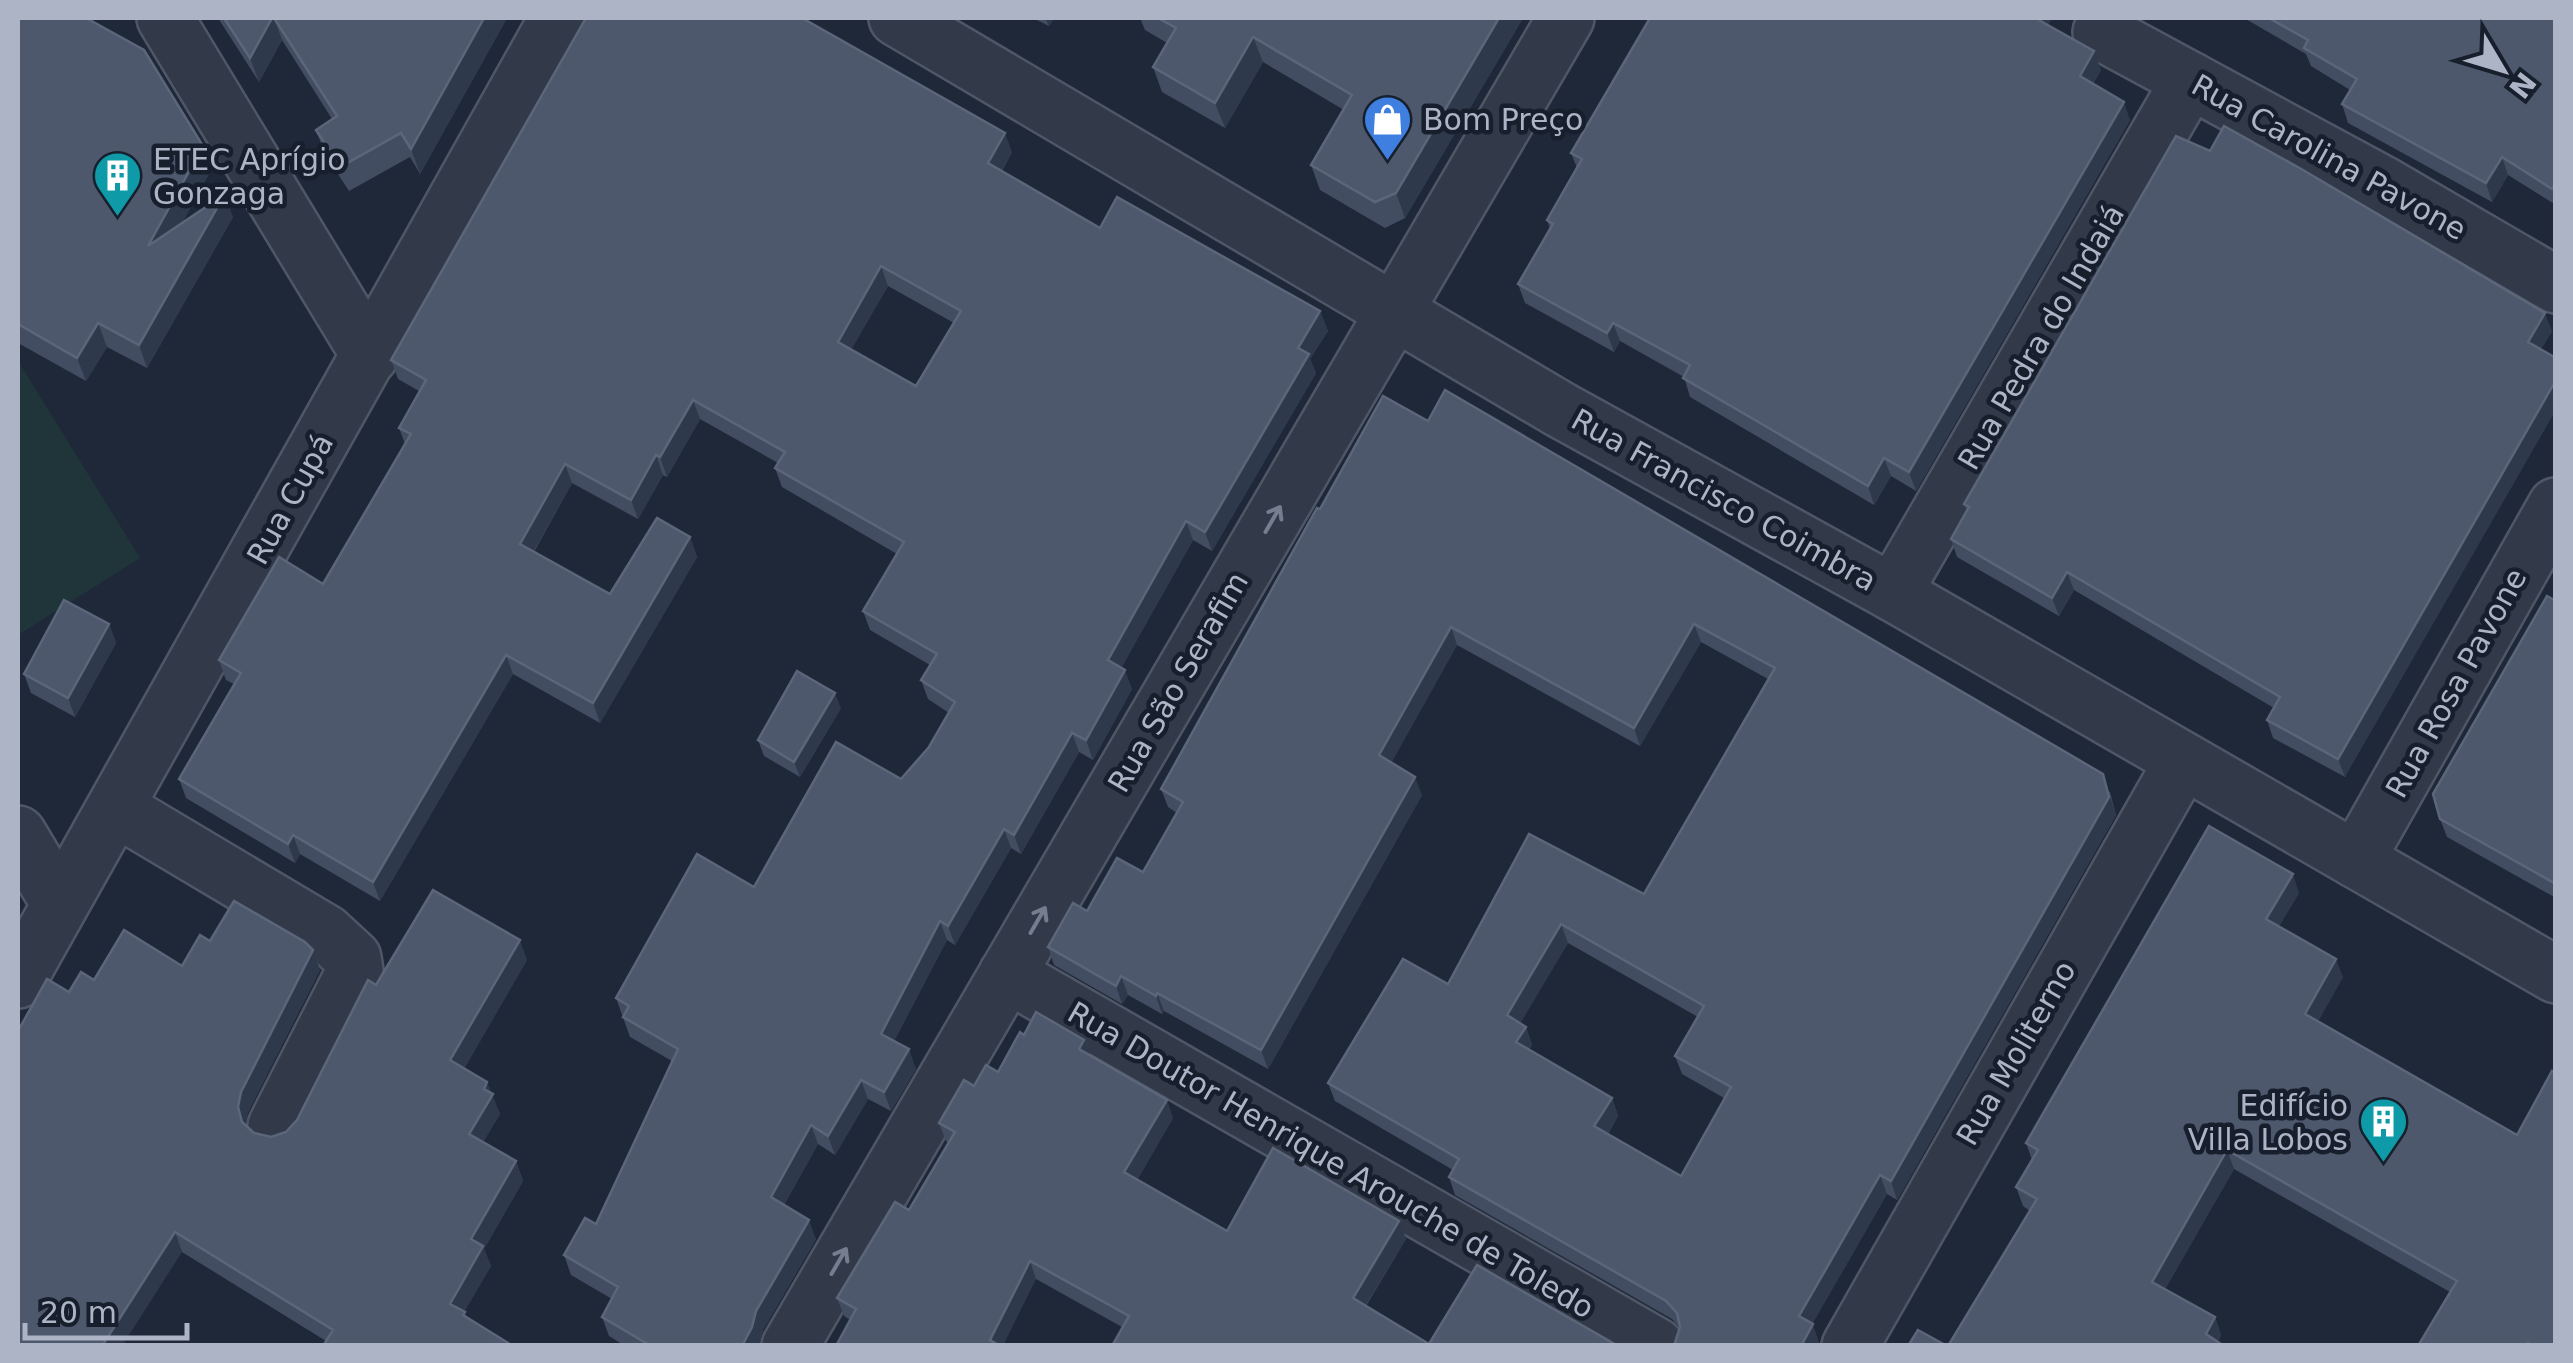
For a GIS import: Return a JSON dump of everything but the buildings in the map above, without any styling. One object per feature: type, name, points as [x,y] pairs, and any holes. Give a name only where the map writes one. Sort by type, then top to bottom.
[{"type":"street","points":[[165,18],[370,356]]},
{"type":"street","name":"Rua Cupá","points":[[18,980],[558,18]]},
{"type":"street","name":"Rua Francisco Coimbra","points":[[897,18],[1561,410],[1892,593],[2556,976]]},
{"type":"street","name":"Rua São Serafim","points":[[790,1346],[1566,18]]},
{"type":"street","name":"Rua Carolina Pavone","points":[[2101,32],[2384,185],[2556,284]]},
{"type":"street","name":"Rua Pedra do Indaiá","points":[[1892,593],[2190,80]]},
{"type":"street","name":"Rua Rosa Pavone","points":[[2356,860],[2556,506]]},
{"type":"street","name":"Rua Moliterno","points":[[1850,1346],[2183,760]]},
{"type":"street","points":[[116,808],[326,933],[353,958],[356,971],[276,1126]]},
{"type":"street","points":[[18,834],[60,904]]},
{"type":"street","name":"Rua Doutor Henrique Arouche de Toledo","points":[[1006,974],[1656,1346]]},
{"type":"green space","points":[[18,361],[140,558],[18,635]]},
{"type":"place","name":"Bom Preço","points":[[1388,162]]},
{"type":"place","name":"ETEC Aprígio Gonzaga","points":[[118,218]]},
{"type":"place","name":"Edifício Villa Lobos","points":[[2383,1164]]}]
